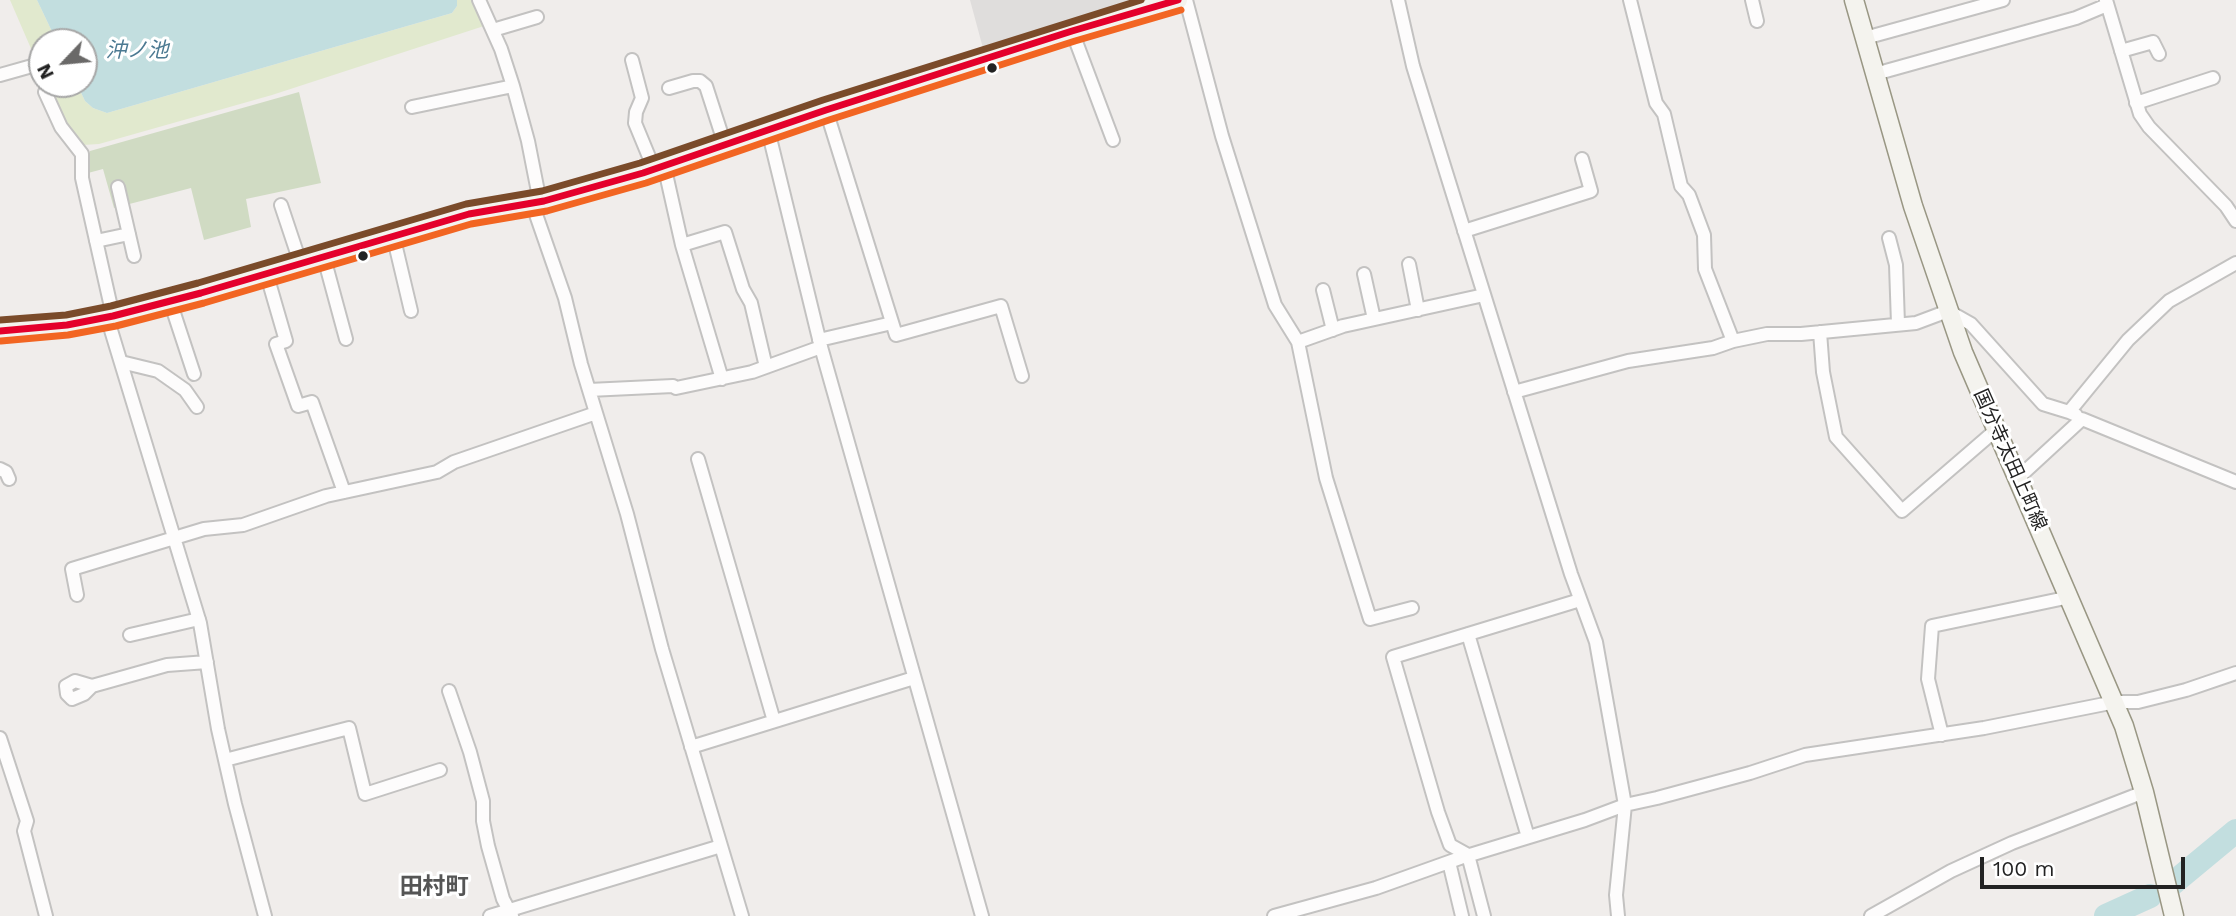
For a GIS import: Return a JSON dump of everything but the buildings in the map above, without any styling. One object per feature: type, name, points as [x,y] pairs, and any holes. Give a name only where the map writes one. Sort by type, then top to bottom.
[{"type":"main road","points":[[0,331],[67,325],[110,317],[469,214],[536,202],[659,167],[826,110],[1178,0]]},
{"type":"main road","name":"国分寺太田上町線","points":[[1854,0],[1913,206],[1948,311],[2115,702],[2144,792],[2174,916]]},
{"type":"street","points":[[479,0],[513,86],[528,141],[536,202],[627,514],[662,649],[742,916]]},
{"type":"street","points":[[1186,0],[1222,136],[1275,304],[1298,342],[1326,478],[1370,619],[1412,608]]},
{"type":"street","points":[[1398,0],[1413,66],[1580,600],[1596,642],[1625,805],[1616,895],[1618,916]]},
{"type":"street","points":[[1630,0],[1656,103],[1664,114],[1681,186],[1689,195],[1704,235],[1704,269],[1733,341]]},
{"type":"street","points":[[1752,0],[1757,21]]},
{"type":"street","points":[[1865,37],[2003,0]]},
{"type":"street","points":[[1875,74],[2076,18],[2106,2],[2140,114],[2149,127],[2226,206],[2236,221]]},
{"type":"street","points":[[493,30],[537,17]]},
{"type":"street","points":[[1072,31],[1113,141]]},
{"type":"street","points":[[2121,51],[2153,43],[2159,54]]},
{"type":"street","points":[[632,60],[642,98],[635,123],[659,167],[722,379]]},
{"type":"street","points":[[0,75],[28,67]]},
{"type":"street","points":[[2136,103],[2213,78]]},
{"type":"street","points":[[669,88],[693,81],[700,81],[706,86],[725,145]]},
{"type":"street","points":[[412,107],[513,86]]},
{"type":"street","points":[[48,98],[61,127],[82,153],[82,178],[110,317],[121,362],[199,619],[225,760],[265,916]]},
{"type":"street","points":[[826,110],[896,335],[1001,306],[1022,376]]},
{"type":"street","points":[[768,130],[820,343],[982,916]]},
{"type":"street","points":[[1464,231],[1591,191],[1582,159]]},
{"type":"street","points":[[118,187],[134,256]]},
{"type":"street","points":[[281,205],[300,262]]},
{"type":"street","points":[[682,245],[725,232],[743,289],[751,303],[765,367]]},
{"type":"street","points":[[96,241],[129,234]]},
{"type":"street","points":[[393,235],[411,311]]},
{"type":"street","points":[[1889,238],[1896,265],[1898,324]]},
{"type":"street","points":[[323,254],[346,339]]},
{"type":"street","points":[[2069,412],[2128,340],[2169,301],[2236,263]]},
{"type":"street","points":[[1409,264],[1418,310]]},
{"type":"street","points":[[266,272],[286,341],[276,344],[298,406],[312,402],[344,492]]},
{"type":"street","points":[[1364,274],[1374,319]]},
{"type":"street","points":[[1323,290],[1333,330]]},
{"type":"street","points":[[1298,342],[1374,319],[1484,295]]},
{"type":"street","points":[[170,301],[194,374]]},
{"type":"street","points":[[1514,392],[1628,361],[1713,348],[1767,334],[1916,323],[1948,311],[1971,324],[2043,404],[2069,412],[2236,482]]},
{"type":"street","points":[[589,390],[676,388],[722,379],[765,367],[820,343],[892,323]]},
{"type":"street","points":[[1821,332],[1822,372],[1836,437],[1902,511],[1997,429]]},
{"type":"street","points":[[121,362],[158,371],[185,390],[197,407]]},
{"type":"street","points":[[77,595],[72,569],[204,529],[243,525],[326,496],[437,472],[454,462],[596,413]]},
{"type":"street","points":[[2018,478],[2082,419]]},
{"type":"street","points":[[698,459],[774,721]]},
{"type":"street","points":[[0,469],[6,472],[9,479]]},
{"type":"street","points":[[1942,736],[1928,679],[1932,626],[2070,597]]},
{"type":"street","points":[[1484,916],[1468,855],[1450,845],[1438,812],[1393,657],[1580,600]]},
{"type":"street","points":[[130,635],[199,619]]},
{"type":"street","points":[[1468,634],[1528,837]]},
{"type":"street","points":[[92,687],[167,665],[207,663]]},
{"type":"street","points":[[1274,916],[1341,900],[1468,855],[1585,820],[1625,805],[1657,799],[1805,755],[1942,736],[2115,702],[2138,702],[2236,673]]},
{"type":"street","points":[[691,747],[914,678]]},
{"type":"street","points":[[449,691],[470,752],[483,802],[488,846],[503,899],[512,913]]},
{"type":"street","points":[[225,760],[349,728],[365,794],[440,770]]},
{"type":"street","points":[[0,738],[27,821],[24,831],[46,916]]},
{"type":"street","points":[[1871,916],[1951,872],[2012,843],[2144,792]]},
{"type":"street","points":[[490,916],[512,913],[721,846]]},
{"type":"street","points":[[1448,862],[1462,916]]},
{"type":"shaded area","points":[[970,0],[1149,0],[984,52]]},
{"type":"green space","points":[[10,0],[37,0],[50,28],[28,28],[28,42]]},
{"type":"green space","points":[[457,0],[487,0],[491,14],[484,26],[272,95],[99,144],[83,145],[72,135],[53,98],[84,98],[93,108],[107,113],[452,13],[457,6]]},
{"type":"green space","points":[[299,92],[321,183],[246,199],[251,227],[204,240],[191,188],[114,208],[103,169],[88,173],[87,158],[90,151]]},
{"type":"water","name":"沖ノ池","points":[[37,0],[457,0],[457,6],[452,13],[107,113],[93,108],[84,98],[98,98],[98,28],[50,28]]},
{"type":"waterway","points":[[2172,884],[2236,831]]},
{"type":"waterway","points":[[2106,916],[2150,896]]},
{"type":"transit line","points":[[0,320],[66,315],[111,306],[466,204],[542,191],[640,163],[823,100],[1141,0]]},
{"type":"transit line","points":[[0,331],[67,325],[113,316],[201,293],[469,214],[544,201],[643,173],[826,110],[1178,0]]},
{"type":"transit line","points":[[1,341],[68,335],[116,326],[204,303],[471,224],[547,211],[646,183],[829,120],[1181,10]]},
{"type":"district","name":"田村町","points":[[434,887]]}]
